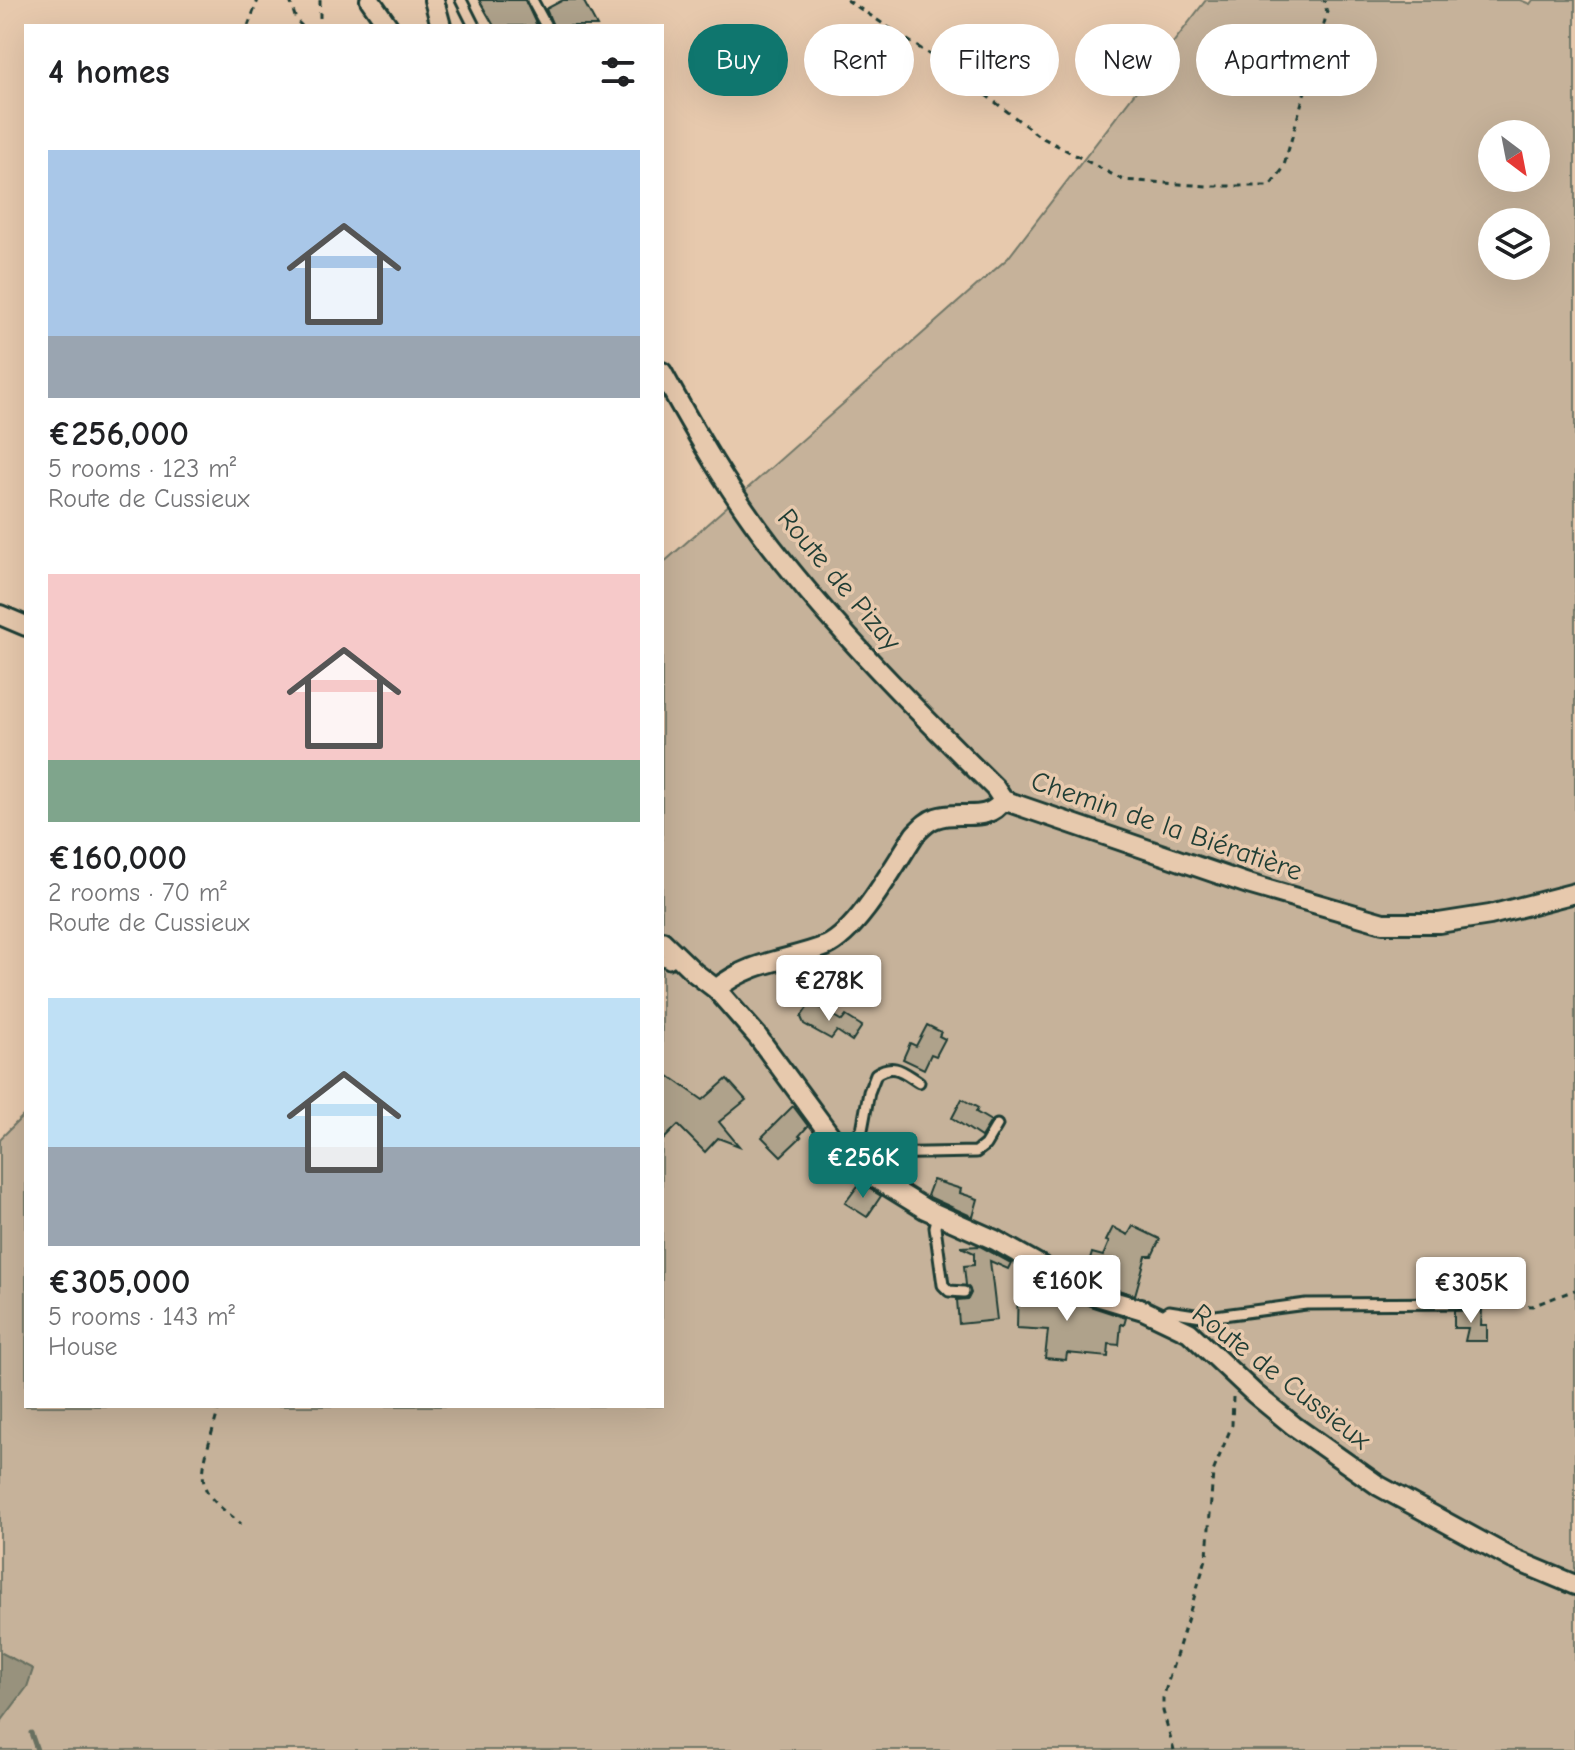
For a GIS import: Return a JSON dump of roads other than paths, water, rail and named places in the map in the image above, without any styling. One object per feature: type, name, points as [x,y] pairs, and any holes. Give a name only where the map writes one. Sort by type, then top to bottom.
[{"type":"street","points":[[370,0],[387,24]]},
{"type":"street","points":[[434,0],[440,24]]},
{"type":"street","name":"Route de Pizay","points":[[664,375],[722,475],[772,547],[863,652],[995,788],[1003,800]]},
{"type":"street","points":[[0,615],[24,625]]},
{"type":"street","name":"Chemin de la Biératière","points":[[716,989],[742,970],[828,945],[854,923],[925,824],[936,817],[990,812],[998,808],[1003,800],[1248,884],[1383,923],[1439,923],[1490,915],[1575,893]]},
{"type":"street","name":"Route de Cussieux","points":[[671,958],[716,989],[758,1037],[841,1150],[857,1165],[938,1215],[995,1240],[1093,1295],[1159,1318],[1196,1337],[1238,1379],[1294,1426],[1379,1486],[1473,1539],[1575,1585]]},
{"type":"lane","points":[[461,0],[473,24]]},
{"type":"lane","points":[[532,0],[545,24]]},
{"type":"lane","points":[[841,1150],[862,1130],[869,1092],[876,1074],[889,1067],[897,1067],[919,1082]]},
{"type":"lane","points":[[857,1165],[864,1158],[876,1154],[976,1152],[985,1145],[997,1125]]},
{"type":"lane","points":[[938,1215],[936,1237],[943,1285],[949,1291],[964,1292]]},
{"type":"lane","points":[[1159,1318],[1169,1311],[1208,1317],[1306,1304],[1480,1303]]},
{"type":"waterway","points":[[31,1733],[37,1750]]}]
